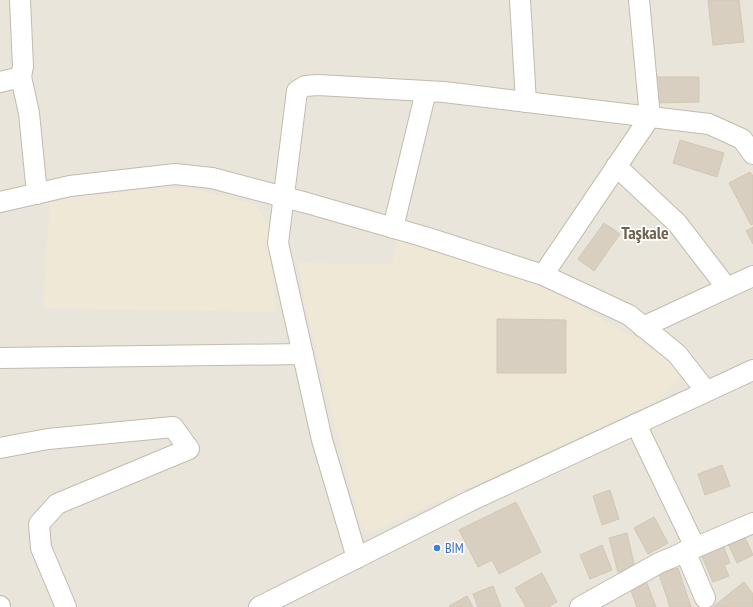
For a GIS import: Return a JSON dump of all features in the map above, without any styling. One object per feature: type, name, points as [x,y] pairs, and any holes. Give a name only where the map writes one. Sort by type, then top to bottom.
[{"type":"street","points":[[20,0],[23,66],[21,77],[29,113],[37,194]]},
{"type":"street","points":[[520,0],[526,102]]},
{"type":"street","points":[[543,275],[650,117],[639,0]]},
{"type":"street","points":[[0,82],[21,77]]},
{"type":"street","points":[[357,558],[322,440],[278,243],[297,91],[305,86],[318,85],[426,91],[709,124],[742,139],[753,154]]},
{"type":"street","points":[[393,228],[426,91]]},
{"type":"street","points":[[616,166],[677,223],[727,288]]},
{"type":"street","points":[[0,202],[70,186],[175,174],[212,178],[283,197],[425,237],[543,275],[629,315],[678,354],[706,391]]},
{"type":"street","points":[[643,327],[753,276]]},
{"type":"street","points":[[0,358],[303,354]]},
{"type":"street","points":[[259,607],[470,501],[753,370]]},
{"type":"street","points":[[636,424],[690,549],[705,598]]},
{"type":"street","points":[[0,448],[48,439],[173,427],[189,448],[57,504],[39,524],[41,548],[66,607]]},
{"type":"street","points":[[580,607],[659,563],[753,523]]},
{"type":"shaded area","points":[[0,0],[753,0],[753,607],[0,607]]},
{"type":"shaded area","points":[[188,188],[255,204],[269,226],[276,312],[43,308],[50,200],[131,189]]},
{"type":"shaded area","points":[[396,239],[502,269],[563,297],[668,358],[683,373],[658,400],[370,533],[361,526],[307,314],[298,263],[392,264]]},
{"type":"building","points":[[708,0],[739,0],[744,42],[713,45]]},
{"type":"building","points":[[654,77],[699,77],[699,102],[654,103]]},
{"type":"building","points":[[680,140],[724,153],[717,177],[673,163]]},
{"type":"building","points":[[750,172],[753,176],[753,224],[751,225],[729,183]]},
{"type":"building","points":[[604,223],[620,234],[594,271],[578,259]]},
{"type":"building","points":[[753,227],[753,244],[746,231]]},
{"type":"building","points":[[497,319],[566,320],[566,373],[497,373]]},
{"type":"building","points":[[722,465],[730,486],[705,495],[698,474]]},
{"type":"building","points":[[610,490],[619,519],[602,525],[593,496]]},
{"type":"building","points":[[516,502],[541,552],[499,574],[492,560],[478,567],[459,530]]},
{"type":"building","points":[[654,517],[668,543],[648,554],[634,528]]},
{"type":"building","points":[[627,533],[635,568],[618,572],[609,538]]},
{"type":"building","points":[[744,535],[753,555],[737,563],[727,542]]},
{"type":"building","points":[[602,545],[612,570],[590,579],[580,555]]},
{"type":"building","points":[[723,545],[730,563],[724,565],[729,576],[713,582],[701,554]]},
{"type":"building","points":[[678,568],[691,607],[670,607],[659,574]]},
{"type":"building","points":[[542,573],[557,602],[548,607],[526,607],[515,588]]},
{"type":"building","points":[[646,581],[656,607],[637,607],[630,588]]},
{"type":"building","points":[[744,582],[753,594],[753,607],[714,606]]},
{"type":"building","points":[[493,586],[501,607],[478,607],[473,594]]},
{"type":"building","points":[[467,596],[473,607],[449,606]]},
{"type":"place","name":"BİM","points":[[437,548]]},
{"type":"district","name":"Taşkale","points":[[645,232]]}]
